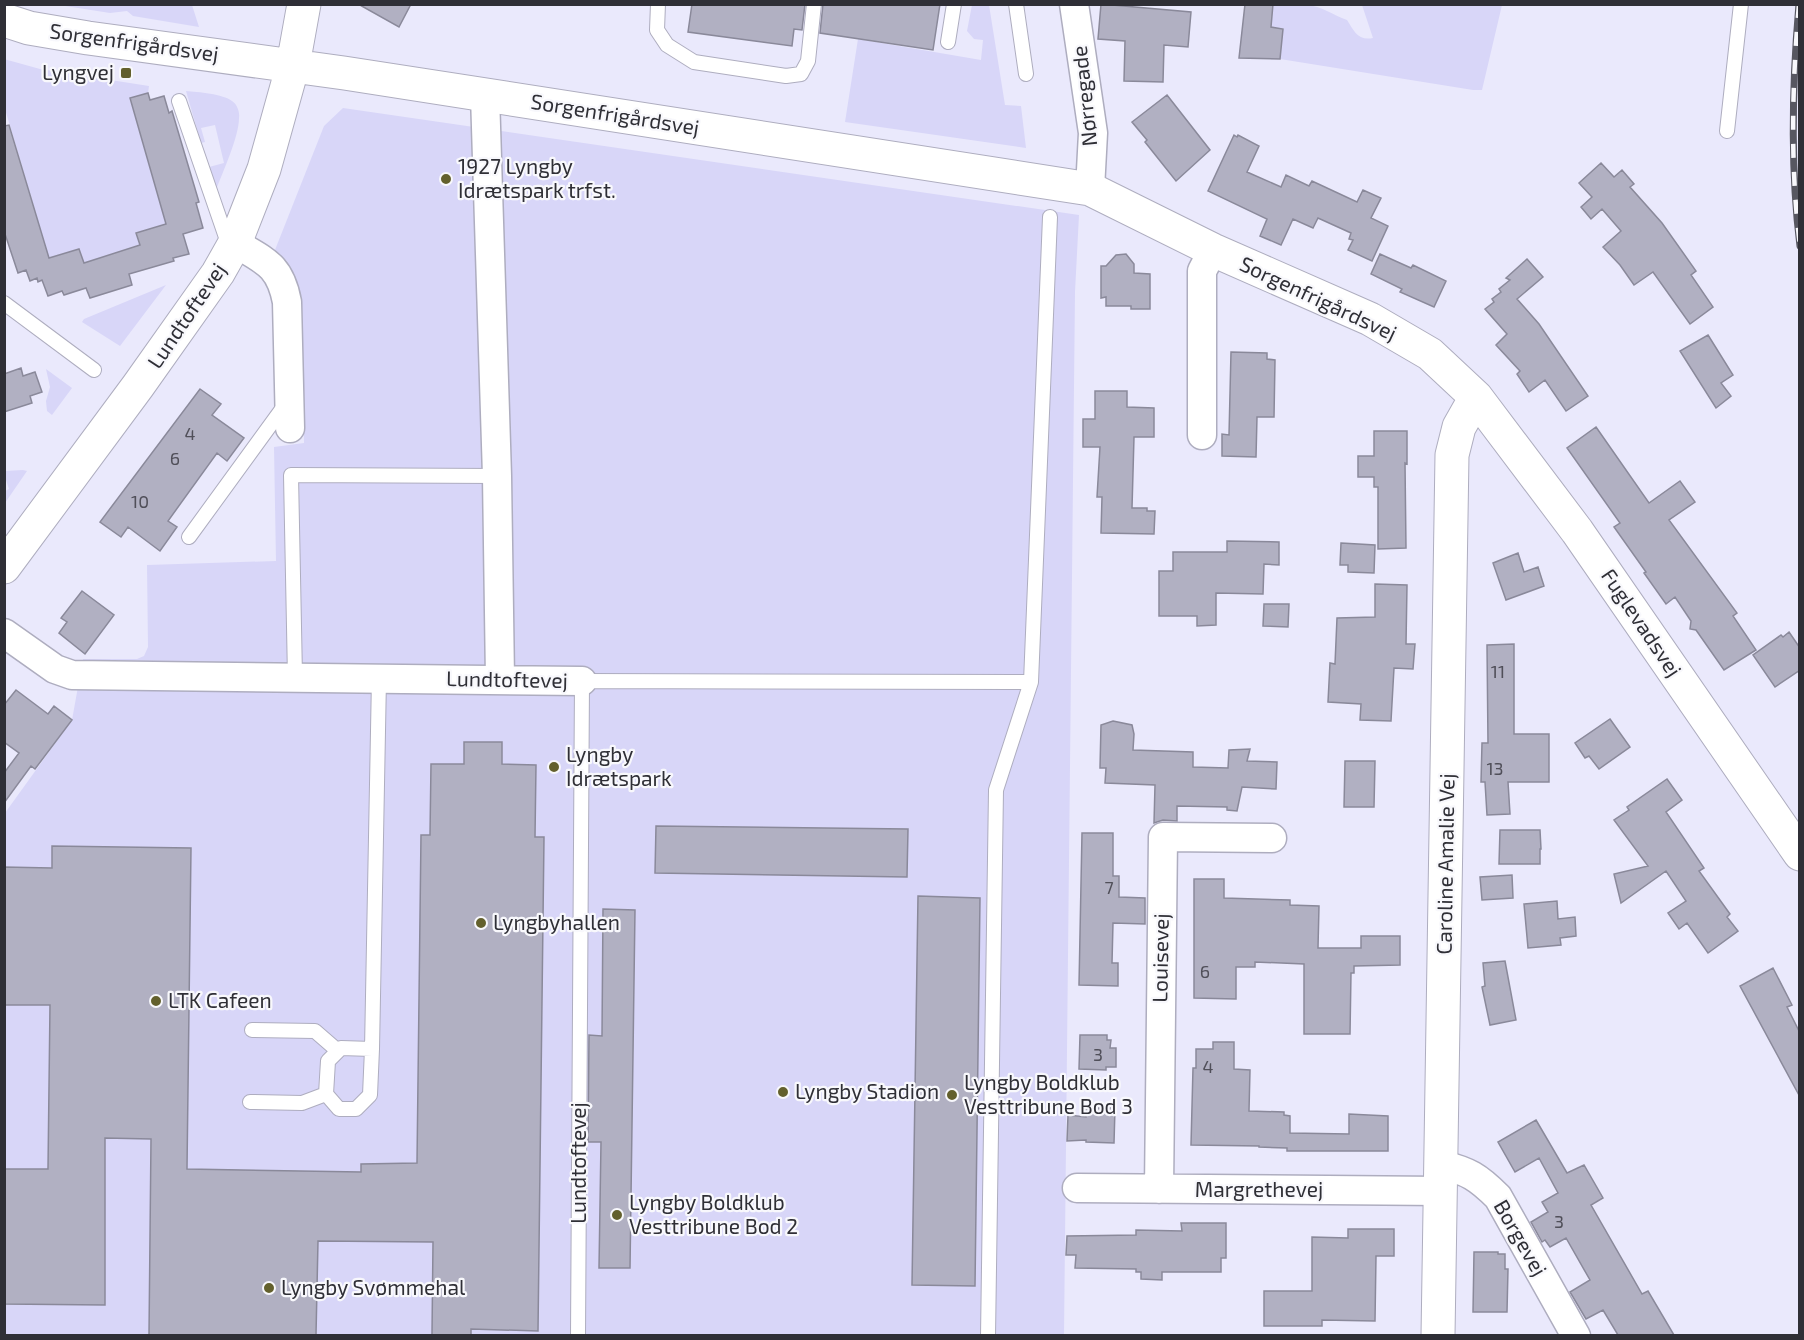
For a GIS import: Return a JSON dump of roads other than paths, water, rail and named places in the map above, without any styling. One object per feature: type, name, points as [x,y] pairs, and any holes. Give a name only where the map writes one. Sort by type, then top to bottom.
[{"type":"street","name":"Lundtoftevej","points":[[4,567],[138,386],[214,278],[233,247],[264,169],[293,65],[304,4]]},
{"type":"street","name":"Nørregade","points":[[1074,4],[1093,133],[1090,189]]},
{"type":"street","name":"Sorgenfrigårdsvej","points":[[4,20],[88,38],[293,65],[1090,189],[1213,250],[1370,319],[1430,354],[1476,397]]},
{"type":"street","points":[[485,95],[497,476],[500,679]]},
{"type":"street","points":[[233,247],[270,265],[283,282],[287,302],[290,428]]},
{"type":"street","name":"Sorgenfrigårdsvej","points":[[1202,435],[1202,272],[1213,250]]},
{"type":"street","name":"Fuglevadsvej","points":[[1476,397],[1577,531],[1800,854]]},
{"type":"street","name":"Caroline Amalie Vej","points":[[1438,1335],[1452,455],[1459,427],[1476,397]]},
{"type":"street","name":"Lundtoftevej","points":[[4,633],[55,669],[72,675],[582,681]]},
{"type":"street","name":"Louisevej","points":[[1159,1189],[1163,837],[1272,838]]},
{"type":"street","name":"Borgevej","points":[[1441,1178],[1464,1170],[1484,1183],[1498,1197],[1575,1335]]},
{"type":"street","name":"Margrethevej","points":[[1077,1188],[1159,1189],[1441,1178]]},
{"type":"lane","points":[[658,4],[657,30],[667,45],[694,62],[786,76],[801,74],[808,61],[814,4]]},
{"type":"lane","points":[[948,42],[954,4]]},
{"type":"lane","points":[[1016,4],[1026,74]]},
{"type":"lane","points":[[1727,131],[1742,4]]},
{"type":"lane","points":[[179,101],[233,247]]},
{"type":"lane","points":[[988,1335],[996,790],[1031,682],[1050,217]]},
{"type":"lane","points":[[4,303],[94,370]]},
{"type":"lane","points":[[189,537],[290,398]]},
{"type":"lane","points":[[295,677],[291,475],[497,476]]},
{"type":"lane","points":[[372,1049],[341,1048],[328,1061],[326,1094],[339,1109],[356,1109],[370,1095],[372,1049],[379,678]]},
{"type":"lane","points":[[582,681],[1031,682]]},
{"type":"lane","name":"Lundtoftevej","points":[[578,1335],[582,681]]},
{"type":"lane","points":[[252,1030],[315,1031],[338,1051]]},
{"type":"lane","points":[[250,1102],[302,1103],[326,1094]]},
{"type":"railway","points":[[1799,4],[1793,125],[1800,246]]},
{"type":"place","name":"Lyngvej","points":[[126,73]]},
{"type":"place","name":"1927 Lyngby Idrætspark trfst.","points":[[446,179]]},
{"type":"place","name":"Lyngby Idrætspark","points":[[554,767]]},
{"type":"place","name":"Lyngbyhallen","points":[[481,923]]},
{"type":"place","name":"LTK Cafeen","points":[[156,1001]]},
{"type":"place","name":"Lyngby Stadion","points":[[783,1092]]},
{"type":"place","name":"Lyngby Boldklub Vesttribune Bod 3","points":[[952,1095]]},
{"type":"place","name":"Lyngby Boldklub Vesttribune Bod 2","points":[[617,1215]]},
{"type":"place","name":"Lyngby Svømmehal","points":[[269,1288]]}]
